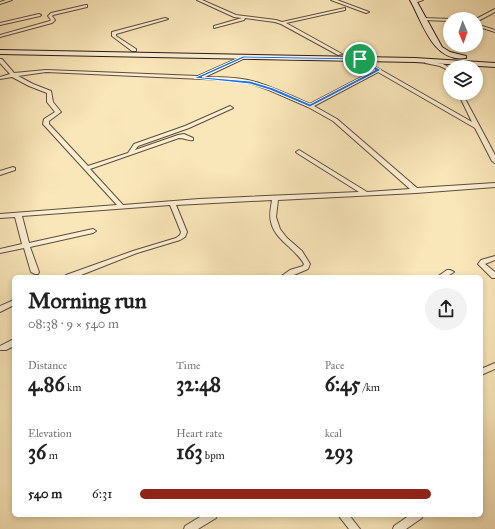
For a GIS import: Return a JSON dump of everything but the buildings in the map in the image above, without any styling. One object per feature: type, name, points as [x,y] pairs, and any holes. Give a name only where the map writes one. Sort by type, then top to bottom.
[{"type":"main road","points":[[413,1],[424,19],[431,52]]},
{"type":"main road","points":[[0,47],[134,50],[243,57],[443,60]]},
{"type":"main road","points":[[0,52],[340,54],[431,52],[447,53],[466,60]]},
{"type":"main road","points":[[431,52],[466,60]]},
{"type":"main road","points":[[483,60],[495,60]]},
{"type":"main road","points":[[483,63],[495,65]]},
{"type":"street","points":[[0,2],[10,0]]},
{"type":"street","points":[[200,0],[235,16],[282,23],[340,54]]},
{"type":"street","points":[[333,0],[367,12]]},
{"type":"street","points":[[413,1],[421,0]]},
{"type":"street","points":[[0,36],[51,22],[53,20],[50,16],[52,14],[86,6]]},
{"type":"street","points":[[282,23],[344,9]]},
{"type":"street","points":[[483,17],[495,10]]},
{"type":"street","points":[[0,24],[39,14]]},
{"type":"street","points":[[215,27],[245,18]]},
{"type":"street","points":[[134,50],[114,36],[114,33],[166,19]]},
{"type":"street","points":[[424,19],[443,20]]},
{"type":"street","points":[[483,27],[495,31]]},
{"type":"street","points":[[197,78],[243,57]]},
{"type":"street","points":[[360,59],[478,127]]},
{"type":"street","points":[[0,60],[13,75],[31,85],[49,92],[50,102],[58,112],[48,118],[45,122],[46,124],[57,134],[70,151],[121,206]]},
{"type":"street","points":[[415,60],[443,66]]},
{"type":"street","points":[[310,106],[378,70]]},
{"type":"street","points":[[0,78],[46,71],[250,82],[271,89],[310,106],[335,120],[416,191]]},
{"type":"street","points":[[464,100],[495,161]]},
{"type":"street","points":[[130,154],[136,145],[187,127],[230,108]]},
{"type":"street","points":[[87,168],[178,137],[184,136],[191,140]]},
{"type":"street","points":[[299,152],[366,194]]},
{"type":"street","points":[[0,173],[13,169]]},
{"type":"street","points":[[0,216],[121,206],[366,194],[495,185]]},
{"type":"street","points":[[275,198],[274,222],[279,234],[296,248],[308,264],[306,267],[288,275]]},
{"type":"street","points":[[74,275],[183,236],[184,232],[172,203]]},
{"type":"street","points":[[18,214],[26,246],[35,272]]},
{"type":"street","points":[[0,251],[93,231]]},
{"type":"street","points":[[495,258],[481,264],[495,276]]},
{"type":"street","points":[[445,275],[450,272]]},
{"type":"street","points":[[0,309],[12,303]]},
{"type":"street","points":[[3,348],[12,343]]},
{"type":"street","points":[[483,371],[495,366]]},
{"type":"street","points":[[189,529],[209,517]]},
{"type":"street","points":[[345,517],[355,529]]},
{"type":"street","points":[[398,529],[415,517]]},
{"type":"route","points":[[243,57],[360,59],[378,70],[310,106],[271,89],[250,82],[197,78],[243,57]]}]
